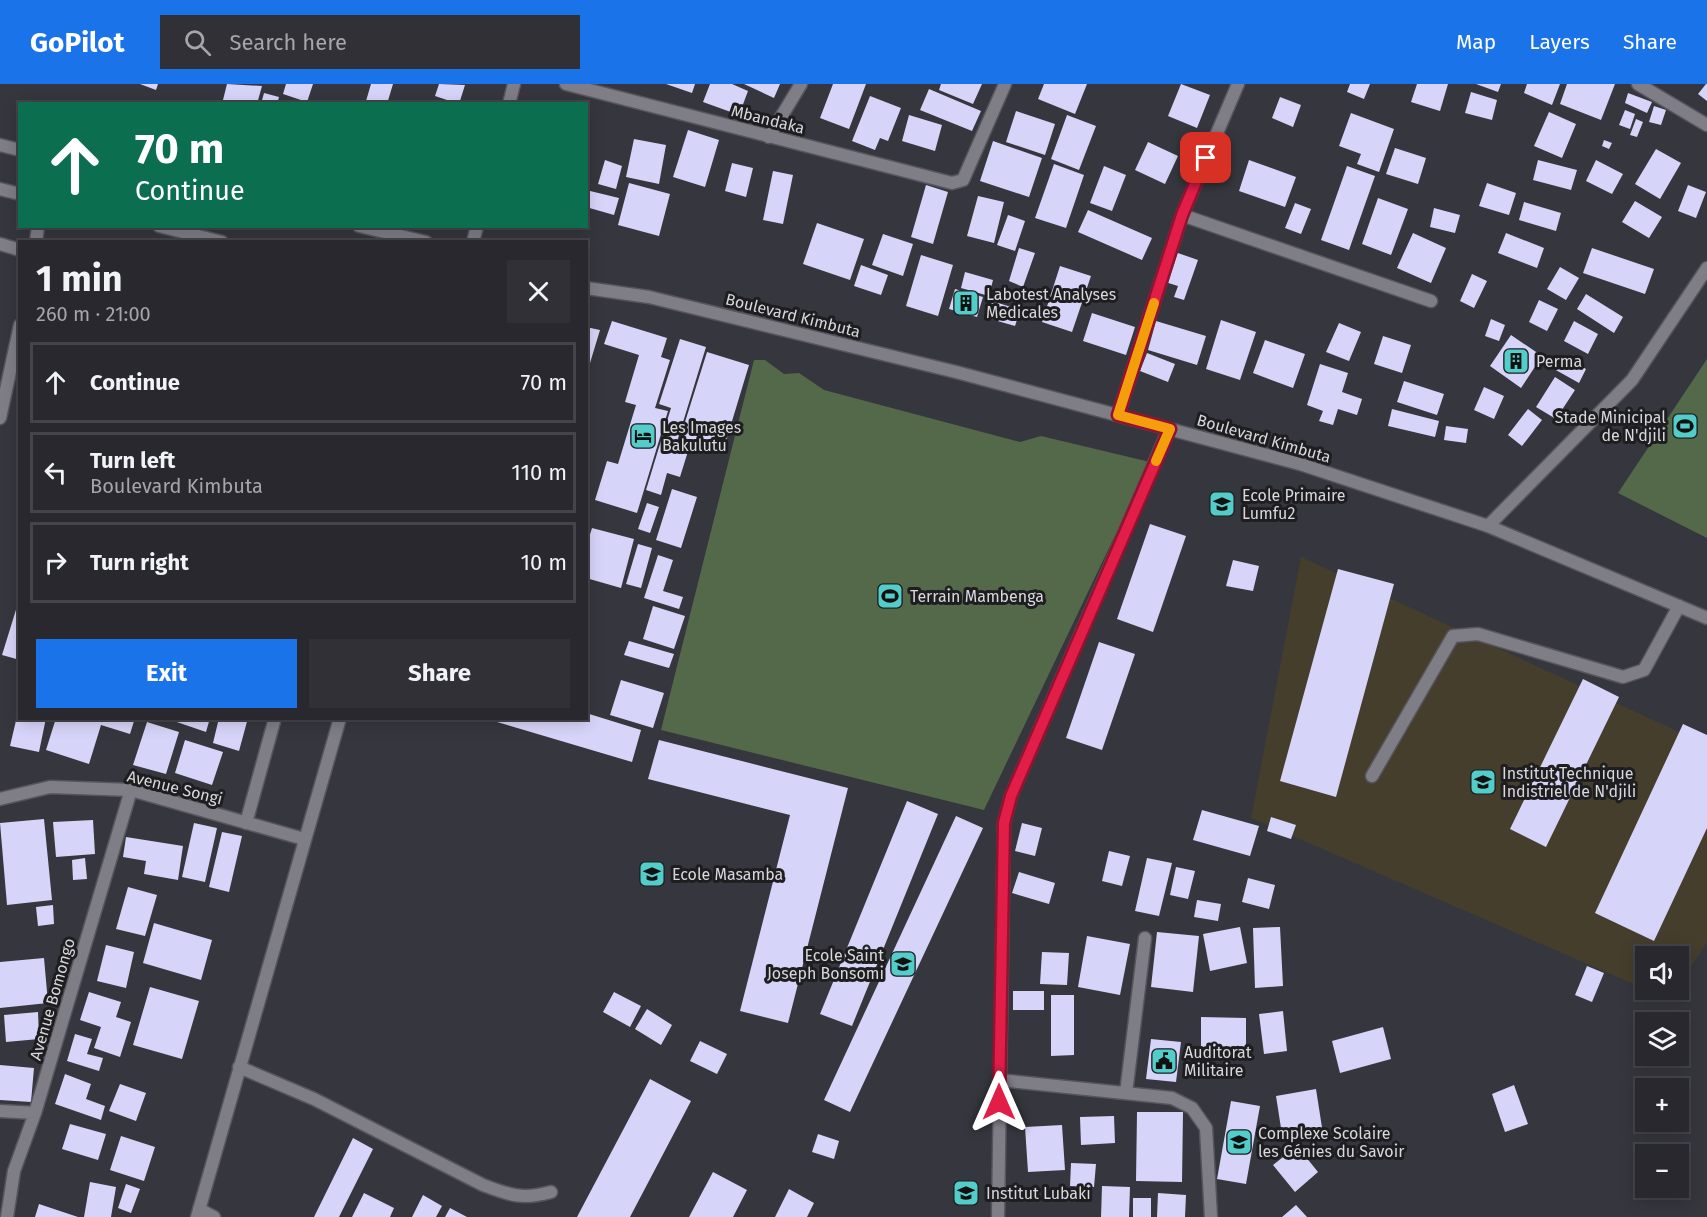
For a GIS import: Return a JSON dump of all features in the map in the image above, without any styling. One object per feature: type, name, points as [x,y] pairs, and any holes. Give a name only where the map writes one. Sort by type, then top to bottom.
[{"type":"street","points":[[510,102],[514,84]]},
{"type":"street","name":"Mbandaka","points":[[566,84],[952,183],[963,180],[1005,84]]},
{"type":"street","points":[[769,137],[801,84]]},
{"type":"street","points":[[1118,415],[1182,215],[1238,84]]},
{"type":"street","points":[[1638,84],[1707,125]]},
{"type":"street","points":[[0,145],[18,150]]},
{"type":"street","points":[[0,189],[18,194]]},
{"type":"street","points":[[1182,215],[1431,301]]},
{"type":"street","points":[[167,228],[214,240]]},
{"type":"street","points":[[367,228],[418,240]]},
{"type":"street","points":[[0,244],[18,249]]},
{"type":"street","points":[[1488,526],[1632,380],[1707,268]]},
{"type":"street","name":"Boulevard Kimbuta","points":[[588,288],[649,297],[1118,415],[1300,464],[1488,526],[1707,618]]},
{"type":"street","points":[[0,418],[18,334]]},
{"type":"street","points":[[998,1217],[1004,823],[1011,796],[1170,429]]},
{"type":"street","points":[[1372,776],[1454,636],[1478,634],[1623,677],[1644,670],[1679,606]]},
{"type":"street","points":[[246,823],[274,720]]},
{"type":"street","points":[[214,1217],[198,1213],[339,720]]},
{"type":"street","name":"Avenue Songi","points":[[0,799],[50,787],[131,790],[304,839]]},
{"type":"street","name":"Avenue Bomongo","points":[[7,1217],[14,1171],[35,1113],[131,790]]},
{"type":"street","points":[[1126,1093],[1145,938]]},
{"type":"street","points":[[239,1067],[314,1099],[483,1185],[506,1194],[530,1198],[550,1192]]},
{"type":"street","points":[[999,1080],[1172,1098],[1192,1108],[1206,1128],[1211,1217]]},
{"type":"street","points":[[0,1111],[35,1113]]},
{"type":"shaded area","name":"Institut Technique Indistriel de N'djili","points":[[1301,557],[1707,745],[1707,942],[1689,970],[1689,946],[1635,946],[1635,985],[1251,818]]},
{"type":"green space","name":"Stade Minicipal de N'djili","points":[[1707,359],[1707,538],[1618,493]]},
{"type":"green space","name":"Terrain Mambenga","points":[[754,360],[765,360],[784,374],[799,373],[824,390],[1020,442],[1041,436],[1150,462],[984,810],[661,730]]},
{"type":"building","points":[[140,84],[158,84],[156,90]]},
{"type":"building","points":[[227,84],[262,86],[258,102],[222,102]]},
{"type":"building","points":[[286,84],[313,84],[307,102],[283,94]]},
{"type":"building","points":[[371,84],[393,84],[388,102],[366,101]]},
{"type":"building","points":[[439,84],[465,85],[460,102],[435,96]]},
{"type":"building","points":[[666,84],[695,84],[692,93]]},
{"type":"building","points":[[710,84],[732,84],[748,91],[739,115],[703,102]]},
{"type":"building","points":[[744,84],[780,84],[774,98]]},
{"type":"building","points":[[833,84],[866,84],[849,129],[820,118]]},
{"type":"building","points":[[941,84],[982,84],[973,104],[939,90]]},
{"type":"building","points":[[1044,84],[1087,84],[1075,114],[1038,99]]},
{"type":"building","points":[[1181,84],[1210,95],[1197,128],[1168,116]]},
{"type":"building","points":[[1350,84],[1370,84],[1364,99],[1347,92]]},
{"type":"building","points":[[1417,84],[1448,84],[1440,111],[1411,102]]},
{"type":"building","points":[[1476,84],[1501,84],[1498,92]]},
{"type":"building","points":[[1527,84],[1560,84],[1552,105],[1524,93]]},
{"type":"building","points":[[1567,84],[1615,84],[1601,120],[1560,104]]},
{"type":"building","points":[[1707,84],[1707,101],[1698,94]]},
{"type":"building","points":[[929,89],[981,111],[972,131],[920,110]]},
{"type":"building","points":[[1471,92],[1497,100],[1492,120],[1465,113]]},
{"type":"building","points":[[264,93],[279,97],[278,102],[262,102]]},
{"type":"building","points":[[1628,93],[1652,102],[1647,113],[1625,103]]},
{"type":"building","points":[[870,96],[901,108],[888,141],[880,138],[875,150],[852,141]]},
{"type":"building","points":[[1280,97],[1301,105],[1293,127],[1272,118]]},
{"type":"building","points":[[1654,106],[1666,110],[1661,125],[1649,122]]},
{"type":"building","points":[[1625,110],[1635,114],[1630,129],[1619,125]]},
{"type":"building","points":[[1016,111],[1055,124],[1045,155],[1006,142]]},
{"type":"building","points":[[1549,112],[1576,124],[1562,158],[1534,146]]},
{"type":"building","points":[[1351,113],[1394,129],[1379,172],[1357,164],[1361,154],[1339,146]]},
{"type":"building","points":[[909,115],[942,125],[935,151],[902,141]]},
{"type":"building","points":[[1067,115],[1096,126],[1079,170],[1051,159]]},
{"type":"building","points":[[1636,119],[1643,122],[1637,137],[1630,135]]},
{"type":"building","points":[[688,130],[719,140],[705,187],[673,177]]},
{"type":"building","points":[[634,139],[666,145],[659,184],[626,177]]},
{"type":"building","points":[[1604,140],[1612,143],[1609,149],[1602,146]]},
{"type":"building","points":[[993,141],[1042,158],[1029,197],[980,181]]},
{"type":"building","points":[[1148,142],[1178,156],[1165,184],[1135,170]]},
{"type":"building","points":[[1395,148],[1426,158],[1418,184],[1386,174]]},
{"type":"building","points":[[1656,149],[1681,163],[1660,199],[1635,184]]},
{"type":"building","points":[[605,160],[622,166],[616,189],[598,184]]},
{"type":"building","points":[[1249,160],[1296,177],[1285,207],[1239,191]]},
{"type":"building","points":[[1538,160],[1577,170],[1571,190],[1533,180]]},
{"type":"building","points":[[1596,160],[1623,174],[1612,194],[1586,181]]},
{"type":"building","points":[[732,163],[753,168],[746,197],[725,191]]},
{"type":"building","points":[[1054,164],[1084,175],[1066,228],[1035,218]]},
{"type":"building","points":[[1104,166],[1126,175],[1112,211],[1090,203]]},
{"type":"building","points":[[1347,166],[1375,176],[1349,250],[1321,240]]},
{"type":"building","points":[[773,171],[793,175],[783,224],[763,220]]},
{"type":"building","points":[[629,183],[670,194],[659,236],[618,225]]},
{"type":"building","points":[[1487,183],[1516,193],[1509,215],[1479,206]]},
{"type":"building","points":[[926,185],[948,192],[933,244],[911,237]]},
{"type":"building","points":[[1688,185],[1706,192],[1696,218],[1678,211]]},
{"type":"building","points":[[588,190],[619,198],[614,215],[588,208]]},
{"type":"building","points":[[978,196],[1004,202],[994,243],[967,236]]},
{"type":"building","points":[[1378,198],[1408,209],[1391,255],[1362,244]]},
{"type":"building","points":[[1635,201],[1662,217],[1649,238],[1622,222]]},
{"type":"building","points":[[1524,202],[1561,213],[1556,231],[1519,220]]},
{"type":"building","points":[[1295,203],[1311,209],[1301,234],[1285,228]]},
{"type":"building","points":[[1434,208],[1460,215],[1455,233],[1430,227]]},
{"type":"building","points":[[1088,210],[1152,238],[1142,260],[1078,232]]},
{"type":"building","points":[[1008,215],[1025,221],[1015,251],[997,245]]},
{"type":"building","points":[[817,223],[864,239],[850,280],[803,264]]},
{"type":"building","points":[[1413,233],[1446,248],[1431,283],[1397,268]]},
{"type":"building","points":[[1506,233],[1544,248],[1537,268],[1498,253]]},
{"type":"building","points":[[883,234],[913,244],[903,276],[872,265]]},
{"type":"building","points":[[1019,248],[1035,253],[1023,287],[1009,281]]},
{"type":"building","points":[[1592,248],[1654,269],[1645,294],[1583,273]]},
{"type":"building","points":[[1175,252],[1198,260],[1184,300],[1174,297],[1178,286],[1165,282]]},
{"type":"building","points":[[921,255],[953,265],[938,316],[906,306]]},
{"type":"building","points":[[861,265],[888,275],[881,295],[854,286]]},
{"type":"building","points":[[1060,266],[1091,276],[1072,332],[1042,322]]},
{"type":"building","points":[[1560,267],[1579,278],[1566,300],[1547,289]]},
{"type":"building","points":[[965,272],[993,280],[989,296],[961,288]]},
{"type":"building","points":[[1472,274],[1487,281],[1474,308],[1460,301]]},
{"type":"building","name":"Labotest Analyses Medicales","points":[[955,289],[983,297],[977,317],[949,309]]},
{"type":"building","points":[[1586,294],[1623,317],[1614,333],[1577,309]]},
{"type":"building","points":[[1539,300],[1558,309],[1547,331],[1529,322]]},
{"type":"building","points":[[992,301],[1020,310],[1015,326],[987,318]]},
{"type":"building","points":[[1092,313],[1135,327],[1126,355],[1083,341]]},
{"type":"building","points":[[1491,319],[1505,325],[1499,341],[1485,336]]},
{"type":"building","points":[[1221,320],[1256,332],[1240,380],[1206,369]]},
{"type":"building","name":"Les Images Bakulutu","points":[[612,321],[667,338],[661,357],[670,360],[655,408],[668,411],[637,513],[595,500],[607,461],[618,464],[636,405],[625,402],[639,355],[604,344]]},
{"type":"building","points":[[1156,321],[1206,336],[1197,365],[1148,350]]},
{"type":"building","points":[[1574,321],[1598,334],[1588,354],[1564,341]]},
{"type":"building","points":[[1339,323],[1361,332],[1349,361],[1326,352]]},
{"type":"building","points":[[588,327],[600,330],[588,370]]},
{"type":"building","name":"Perma","points":[[1511,335],[1542,356],[1521,388],[1490,366]]},
{"type":"building","points":[[1383,336],[1411,345],[1402,373],[1374,364]]},
{"type":"building","points":[[680,339],[706,347],[676,445],[689,448],[680,477],[667,473],[661,495],[646,490],[671,408],[659,404]]},
{"type":"building","points":[[1265,340],[1305,354],[1293,388],[1253,373]]},
{"type":"building","points":[[707,352],[749,365],[723,451],[680,438]]},
{"type":"building","points":[[1147,353],[1175,364],[1168,382],[1140,371]]},
{"type":"building","points":[[1562,356],[1586,369],[1579,383],[1554,369]]},
{"type":"building","points":[[1320,364],[1348,373],[1342,392],[1362,399],[1357,415],[1338,409],[1333,425],[1319,421],[1323,411],[1307,405]]},
{"type":"building","points":[[1555,377],[1575,390],[1556,419],[1536,407]]},
{"type":"building","points":[[1404,381],[1444,394],[1437,415],[1397,402]]},
{"type":"building","points":[[1484,387],[1504,396],[1494,419],[1474,410]]},
{"type":"building","points":[[1392,409],[1439,421],[1435,437],[1388,426]]},
{"type":"building","points":[[1528,409],[1542,420],[1522,446],[1508,435]]},
{"type":"building","points":[[1446,426],[1468,429],[1466,443],[1444,440]]},
{"type":"building","points":[[672,489],[697,497],[681,548],[656,540]]},
{"type":"building","points":[[647,503],[659,507],[650,533],[638,529]]},
{"type":"building","points":[[1150,524],[1186,536],[1153,632],[1117,619]]},
{"type":"building","points":[[592,528],[634,539],[621,588],[588,579],[588,541]]},
{"type":"building","points":[[638,544],[652,548],[641,588],[626,584]]},
{"type":"building","points":[[658,555],[673,560],[663,591],[683,597],[679,609],[644,598]]},
{"type":"building","points":[[1233,560],[1259,566],[1253,591],[1226,586]]},
{"type":"building","points":[[1338,569],[1394,584],[1336,797],[1280,781]]},
{"type":"building","points":[[18,603],[18,659],[2,655]]},
{"type":"building","points":[[653,606],[685,616],[674,649],[643,639]]},
{"type":"building","points":[[629,641],[674,654],[669,668],[624,655]]},
{"type":"building","points":[[1099,642],[1135,654],[1102,750],[1066,738]]},
{"type":"building","points":[[1583,679],[1619,697],[1546,847],[1510,829]]},
{"type":"building","points":[[621,680],[664,693],[653,728],[610,715]]},
{"type":"building","points":[[18,712],[18,720],[46,720],[39,752],[10,746]]},
{"type":"building","points":[[588,714],[641,730],[632,762],[497,722],[498,720],[588,720]]},
{"type":"building","points":[[55,720],[134,720],[130,734],[101,725],[89,764],[46,750]]},
{"type":"building","points":[[171,720],[209,720],[206,732]]},
{"type":"building","points":[[219,720],[247,720],[239,751],[213,743]]},
{"type":"building","points":[[147,722],[179,732],[166,774],[133,765]]},
{"type":"building","points":[[1683,724],[1707,735],[1707,828],[1654,941],[1595,913]]},
{"type":"building","points":[[185,740],[223,752],[212,785],[175,773]]},
{"type":"building","points":[[659,740],[848,788],[788,1023],[740,1011],[790,815],[648,779]]},
{"type":"building","points":[[907,801],[938,814],[852,1026],[820,1014]]},
{"type":"building","points":[[1202,810],[1259,826],[1250,856],[1193,840]]},
{"type":"building","name":"Ecole Saint Joseph Bonsomi","points":[[956,816],[983,828],[850,1112],[824,1100]]},
{"type":"building","points":[[1271,817],[1296,825],[1291,839],[1267,831]]},
{"type":"building","points":[[44,819],[52,900],[7,905],[0,823]]},
{"type":"building","points":[[93,820],[95,854],[56,857],[53,822]]},
{"type":"building","points":[[194,823],[217,828],[205,882],[182,877]]},
{"type":"building","points":[[1022,823],[1042,828],[1035,856],[1015,851]]},
{"type":"building","points":[[222,832],[242,836],[229,892],[209,887]]},
{"type":"building","points":[[126,837],[183,846],[178,880],[144,874],[146,861],[123,857]]},
{"type":"building","points":[[1109,851],[1130,856],[1122,886],[1102,881]]},
{"type":"building","points":[[85,858],[87,879],[73,880],[72,860]]},
{"type":"building","points":[[1147,858],[1172,863],[1159,916],[1135,911]]},
{"type":"building","points":[[1176,867],[1195,871],[1188,899],[1170,895]]},
{"type":"building","points":[[1019,872],[1055,883],[1049,904],[1012,893]]},
{"type":"building","points":[[1248,878],[1275,885],[1269,909],[1242,902]]},
{"type":"building","points":[[128,887],[157,895],[145,936],[116,929]]},
{"type":"building","points":[[1197,900],[1221,904],[1218,921],[1194,917]]},
{"type":"building","points":[[53,905],[54,924],[38,926],[36,907]]},
{"type":"building","points":[[154,923],[212,940],[201,980],[143,963]]},
{"type":"building","points":[[1240,927],[1247,963],[1210,971],[1203,934]]},
{"type":"building","points":[[1280,927],[1283,986],[1255,988],[1253,928]]},
{"type":"building","points":[[1157,932],[1199,936],[1193,992],[1151,987]]},
{"type":"building","points":[[1087,936],[1130,944],[1120,995],[1078,987]]},
{"type":"building","points":[[106,945],[134,952],[126,988],[97,981]]},
{"type":"building","points":[[1042,952],[1069,953],[1067,985],[1040,984]]},
{"type":"building","points":[[44,958],[48,1003],[0,1008],[0,962]]},
{"type":"building","points":[[1587,966],[1604,973],[1592,1002],[1575,995]]},
{"type":"building","points":[[150,987],[199,1001],[182,1059],[133,1045]]},
{"type":"building","points":[[1013,991],[1044,991],[1044,1010],[1013,1010]]},
{"type":"building","points":[[89,992],[121,1002],[116,1017],[131,1022],[120,1057],[94,1048],[101,1027],[80,1020]]},
{"type":"building","points":[[614,992],[641,1006],[630,1027],[603,1012]]},
{"type":"building","points":[[1051,995],[1074,995],[1074,1055],[1051,1056]]},
{"type":"building","points":[[647,1009],[672,1025],[661,1045],[635,1029]]},
{"type":"building","points":[[1283,1011],[1287,1051],[1264,1054],[1259,1014]]},
{"type":"building","points":[[38,1012],[39,1039],[6,1042],[4,1015]]},
{"type":"building","points":[[1201,1017],[1246,1018],[1246,1048],[1201,1047]]},
{"type":"building","points":[[1383,1027],[1391,1059],[1340,1073],[1332,1041]]},
{"type":"building","points":[[75,1034],[92,1039],[87,1054],[103,1058],[99,1071],[67,1061]]},
{"type":"building","name":"Auditorat Militaire","points":[[1151,1039],[1181,1042],[1176,1082],[1146,1079]]},
{"type":"building","points":[[700,1041],[727,1054],[717,1074],[690,1061]]},
{"type":"building","points":[[0,1065],[34,1068],[31,1102],[0,1100]]},
{"type":"building","points":[[65,1074],[91,1084],[86,1099],[105,1106],[101,1120],[55,1104]]},
{"type":"building","points":[[650,1079],[691,1101],[630,1217],[577,1217]]},
{"type":"building","points":[[120,1084],[146,1093],[136,1121],[109,1111]]},
{"type":"building","points":[[1514,1085],[1528,1124],[1505,1132],[1492,1094]]},
{"type":"building","points":[[1316,1089],[1323,1134],[1283,1141],[1276,1096]]},
{"type":"building","name":"Complexe Scolaire les Génies du Savoir","points":[[1231,1101],[1260,1106],[1246,1184],[1217,1179]]},
{"type":"building","points":[[1137,1112],[1183,1112],[1182,1182],[1136,1181]]},
{"type":"building","points":[[1114,1116],[1115,1143],[1081,1145],[1080,1117]]},
{"type":"building","points":[[70,1124],[106,1134],[98,1160],[62,1149]]},
{"type":"building","points":[[1062,1125],[1065,1170],[1028,1172],[1025,1127]]},
{"type":"building","points":[[818,1134],[839,1141],[834,1159],[812,1152]]},
{"type":"building","points":[[121,1136],[155,1147],[144,1181],[110,1170]]},
{"type":"building","points":[[353,1138],[373,1149],[339,1217],[314,1217]]},
{"type":"building","points":[[1297,1146],[1318,1172],[1295,1192],[1273,1165]]},
{"type":"building","points":[[1071,1163],[1096,1164],[1094,1187],[1070,1186]]},
{"type":"building","points":[[713,1172],[747,1190],[733,1217],[689,1217]]},
{"type":"building","points":[[90,1182],[116,1187],[111,1217],[84,1217]]},
{"type":"building","points":[[126,1184],[140,1189],[131,1213],[118,1208]]},
{"type":"building","points":[[1102,1186],[1130,1187],[1129,1217],[1101,1217]]},
{"type":"building","points":[[789,1189],[814,1203],[807,1217],[775,1217]]},
{"type":"building","points":[[364,1193],[394,1208],[390,1217],[352,1217]]},
{"type":"building","points":[[1158,1193],[1186,1195],[1185,1217],[1157,1217]]},
{"type":"building","points":[[423,1195],[442,1206],[436,1217],[412,1217]]},
{"type":"building","points":[[1133,1198],[1151,1198],[1151,1217],[1133,1217]]},
{"type":"building","points":[[39,1204],[78,1217],[35,1217]]},
{"type":"building","points":[[1296,1205],[1307,1217],[1282,1217]]},
{"type":"building","points":[[450,1208],[467,1217],[445,1217]]},
{"type":"slow traffic","points":[[1154,303],[1118,415],[1170,429],[1156,461]]},
{"type":"place","name":"Labotest Analyses Medicales","points":[[966,303]]},
{"type":"place","name":"Perma","points":[[1516,361]]},
{"type":"place","name":"Stade Minicipal de N'djili","points":[[1685,426]]},
{"type":"place","name":"Les Images Bakulutu","points":[[643,436]]},
{"type":"place","name":"Ecole Primaire Lumfu2","points":[[1222,504]]},
{"type":"place","name":"Terrain Mambenga","points":[[890,596]]},
{"type":"place","name":"Institut Technique Indistriel de N'djili","points":[[1483,782]]},
{"type":"place","name":"Ecole Masamba","points":[[652,874]]},
{"type":"place","name":"Ecole Saint Joseph Bonsomi","points":[[903,964]]},
{"type":"place","name":"Auditorat Militaire","points":[[1164,1061]]},
{"type":"place","name":"Complexe Scolaire les Génies du Savoir","points":[[1239,1142]]},
{"type":"place","name":"Institut Lubaki","points":[[966,1193]]},
{"type":"route","points":[[999,1102],[1001,846],[1004,823],[1011,796],[1170,429],[1118,415],[1182,215],[1206,158]]}]
